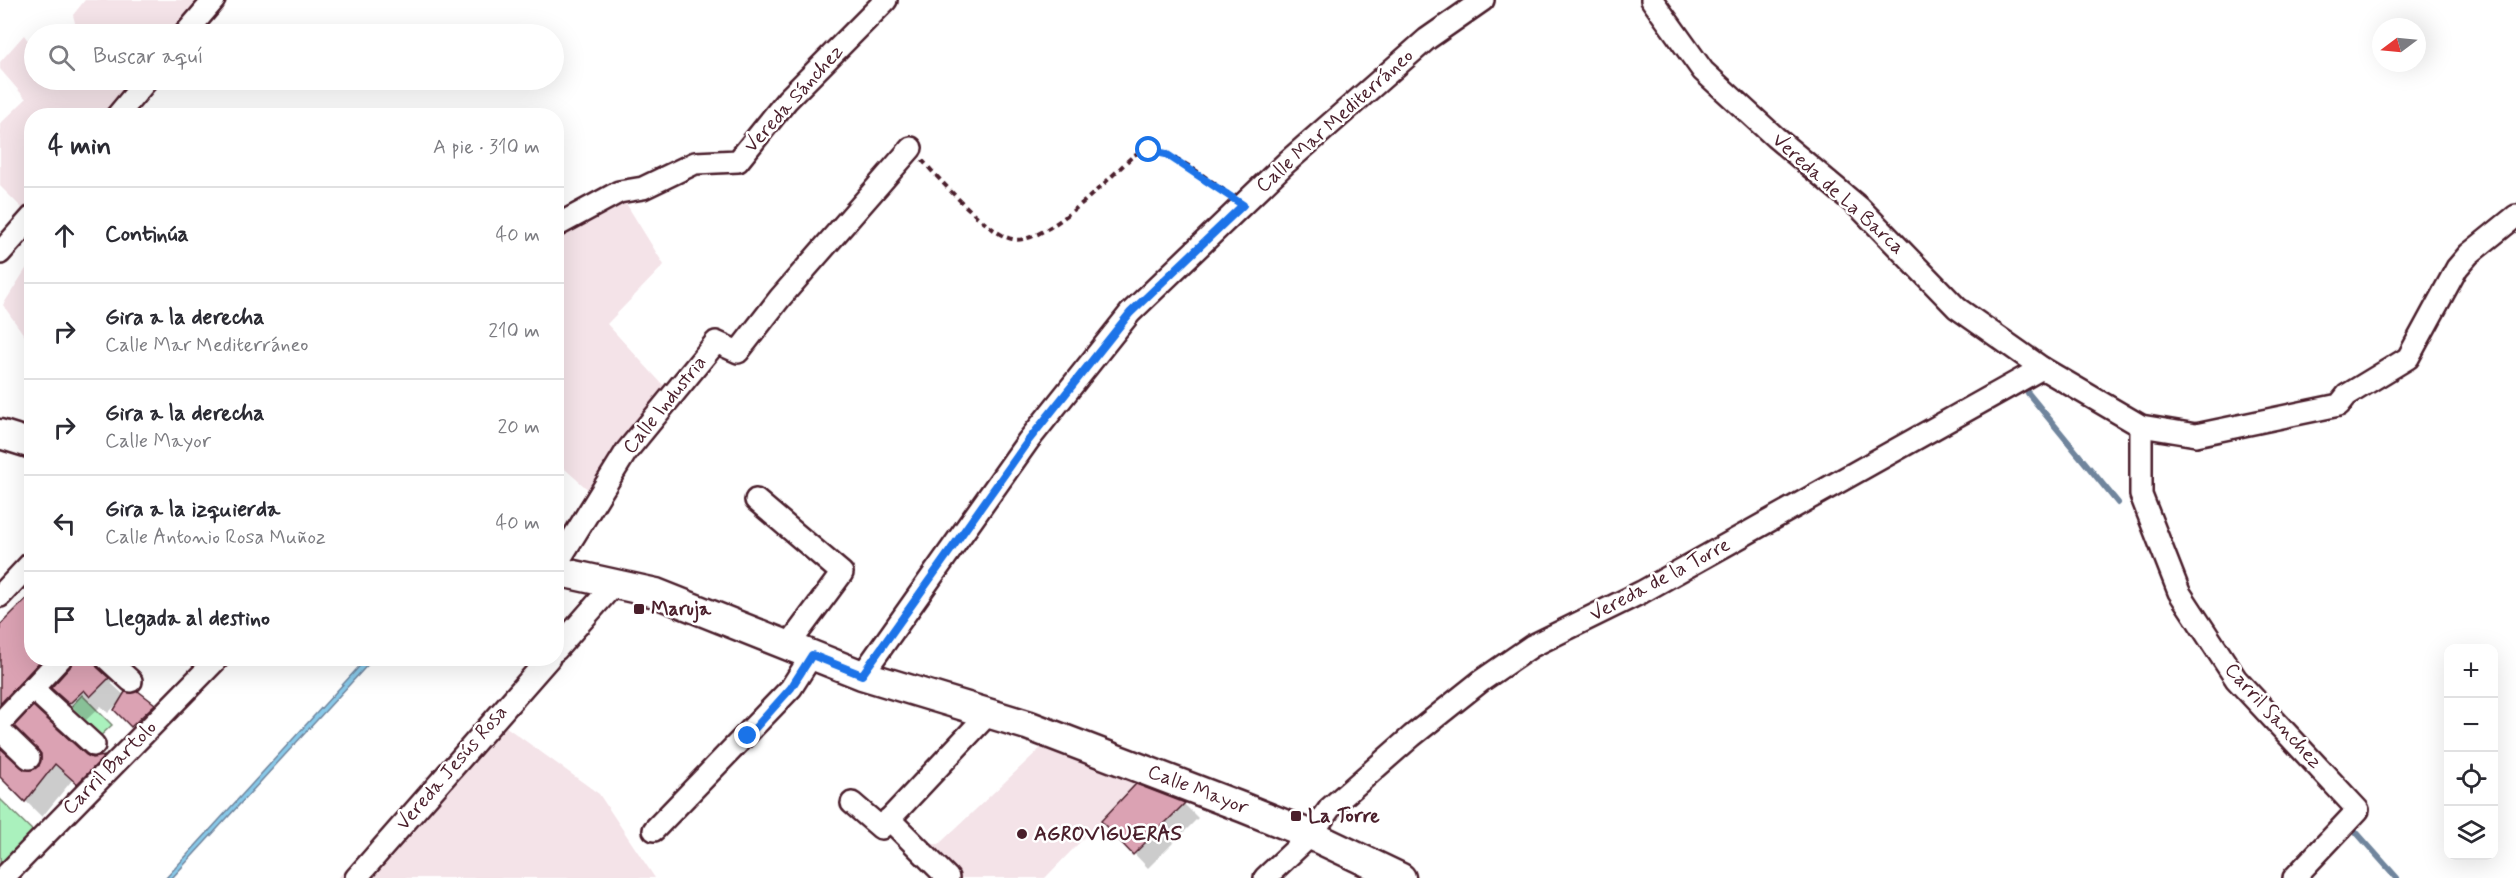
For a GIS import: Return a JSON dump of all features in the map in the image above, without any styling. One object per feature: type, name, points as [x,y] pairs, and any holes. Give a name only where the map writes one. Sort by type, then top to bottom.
[{"type":"main road","points":[[0,434],[24,442]]},
{"type":"main road","name":"Calle Mayor","points":[[564,572],[616,582],[656,593],[862,675],[990,712],[1111,756],[1311,835],[1401,878]]},
{"type":"street","points":[[194,24],[214,0]]},
{"type":"street","name":"Vereda Sánchez","points":[[564,222],[619,192],[644,188],[695,163],[738,161],[787,100],[886,0]]},
{"type":"street","name":"Calle Mar Mediterráneo","points":[[862,675],[1028,441],[1130,313],[1243,205],[1427,39],[1484,0]]},
{"type":"street","name":"Vereda de La Barca","points":[[1652,0],[1703,71],[1775,137],[1860,208],[1957,308],[2042,368],[2141,426]]},
{"type":"street","points":[[124,108],[139,90]]},
{"type":"street","name":"Calle Industria","points":[[564,552],[626,452],[716,342],[738,352],[780,298],[911,148]]},
{"type":"street","points":[[2141,426],[2196,435],[2339,405],[2347,395],[2408,358],[2457,268],[2469,254],[2516,216]]},
{"type":"street","points":[[0,253],[24,226]]},
{"type":"street","name":"Vereda de la Torre","points":[[1265,878],[1311,835],[1330,808],[1412,735],[1481,681],[1532,646],[1652,587],[2042,368]]},
{"type":"street","name":"Carril Sanchez","points":[[2141,426],[2142,495],[2179,592],[2236,679],[2358,810],[2294,878]]},
{"type":"street","points":[[654,830],[791,688],[800,650],[842,573],[756,500]]},
{"type":"street","points":[[0,596],[24,570]]},
{"type":"street","points":[[564,641],[616,582]]},
{"type":"street","points":[[0,723],[53,666]]},
{"type":"street","points":[[115,666],[131,681]]},
{"type":"street","name":"Carril Bartolo","points":[[3,878],[210,666]]},
{"type":"street","name":"Vereda Jesús Rosa","points":[[356,878],[542,666]]},
{"type":"street","points":[[32,688],[94,745]]},
{"type":"street","points":[[852,803],[881,828],[990,712]]},
{"type":"street","points":[[0,730],[29,758]]},
{"type":"street","points":[[889,819],[948,878]]},
{"type":"path","points":[[911,148],[948,189],[995,230],[1014,240],[1025,240],[1051,226],[1134,155],[1149,150],[1166,154],[1243,205]]},
{"type":"shaded area","points":[[85,0],[213,0],[193,24],[75,24],[73,15]]},
{"type":"shaded area","points":[[24,35],[24,90],[138,90],[123,108],[24,108],[24,210],[0,186],[0,124],[26,99],[0,69],[0,62]]},
{"type":"shaded area","points":[[619,192],[664,265],[607,324],[675,398],[602,502],[564,468],[564,222]]},
{"type":"shaded area","points":[[24,272],[24,335],[3,305]]},
{"type":"shaded area","points":[[487,713],[599,794],[655,878],[338,878]]},
{"type":"shaded area","points":[[1044,745],[1141,779],[1045,878],[948,878],[917,845],[939,844]]},
{"type":"green space","points":[[82,695],[112,725],[97,739],[67,711]]},
{"type":"green space","points":[[0,799],[40,838],[0,878]]},
{"type":"water","points":[[360,666],[367,666],[172,878],[166,878]]},
{"type":"building","points":[[24,601],[24,666],[36,666],[0,704],[0,625]]},
{"type":"building","points":[[97,666],[109,678],[90,697],[84,690],[69,704],[51,688],[70,667]]},
{"type":"building","points":[[138,691],[155,704],[131,727],[114,710],[125,692]]},
{"type":"building","points":[[33,706],[86,755],[92,758],[105,756],[77,784],[55,764],[25,802],[0,777],[0,748],[25,770],[39,766],[41,754],[14,726]]},
{"type":"building","points":[[1136,784],[1185,803],[1133,855],[1101,821]]},
{"type":"waterway","points":[[2028,393],[2118,503]]},
{"type":"waterway","points":[[2357,833],[2397,878]]},
{"type":"place","name":"Maruja","points":[[639,609]]},
{"type":"place","name":"La Torre","points":[[1296,816]]},
{"type":"place","name":"AGROVIGUERAS","points":[[1022,834]]},
{"type":"route","points":[[748,736],[791,688],[812,655],[862,675],[922,587],[1028,441],[1130,313],[1243,205],[1166,154],[1149,150]]}]
